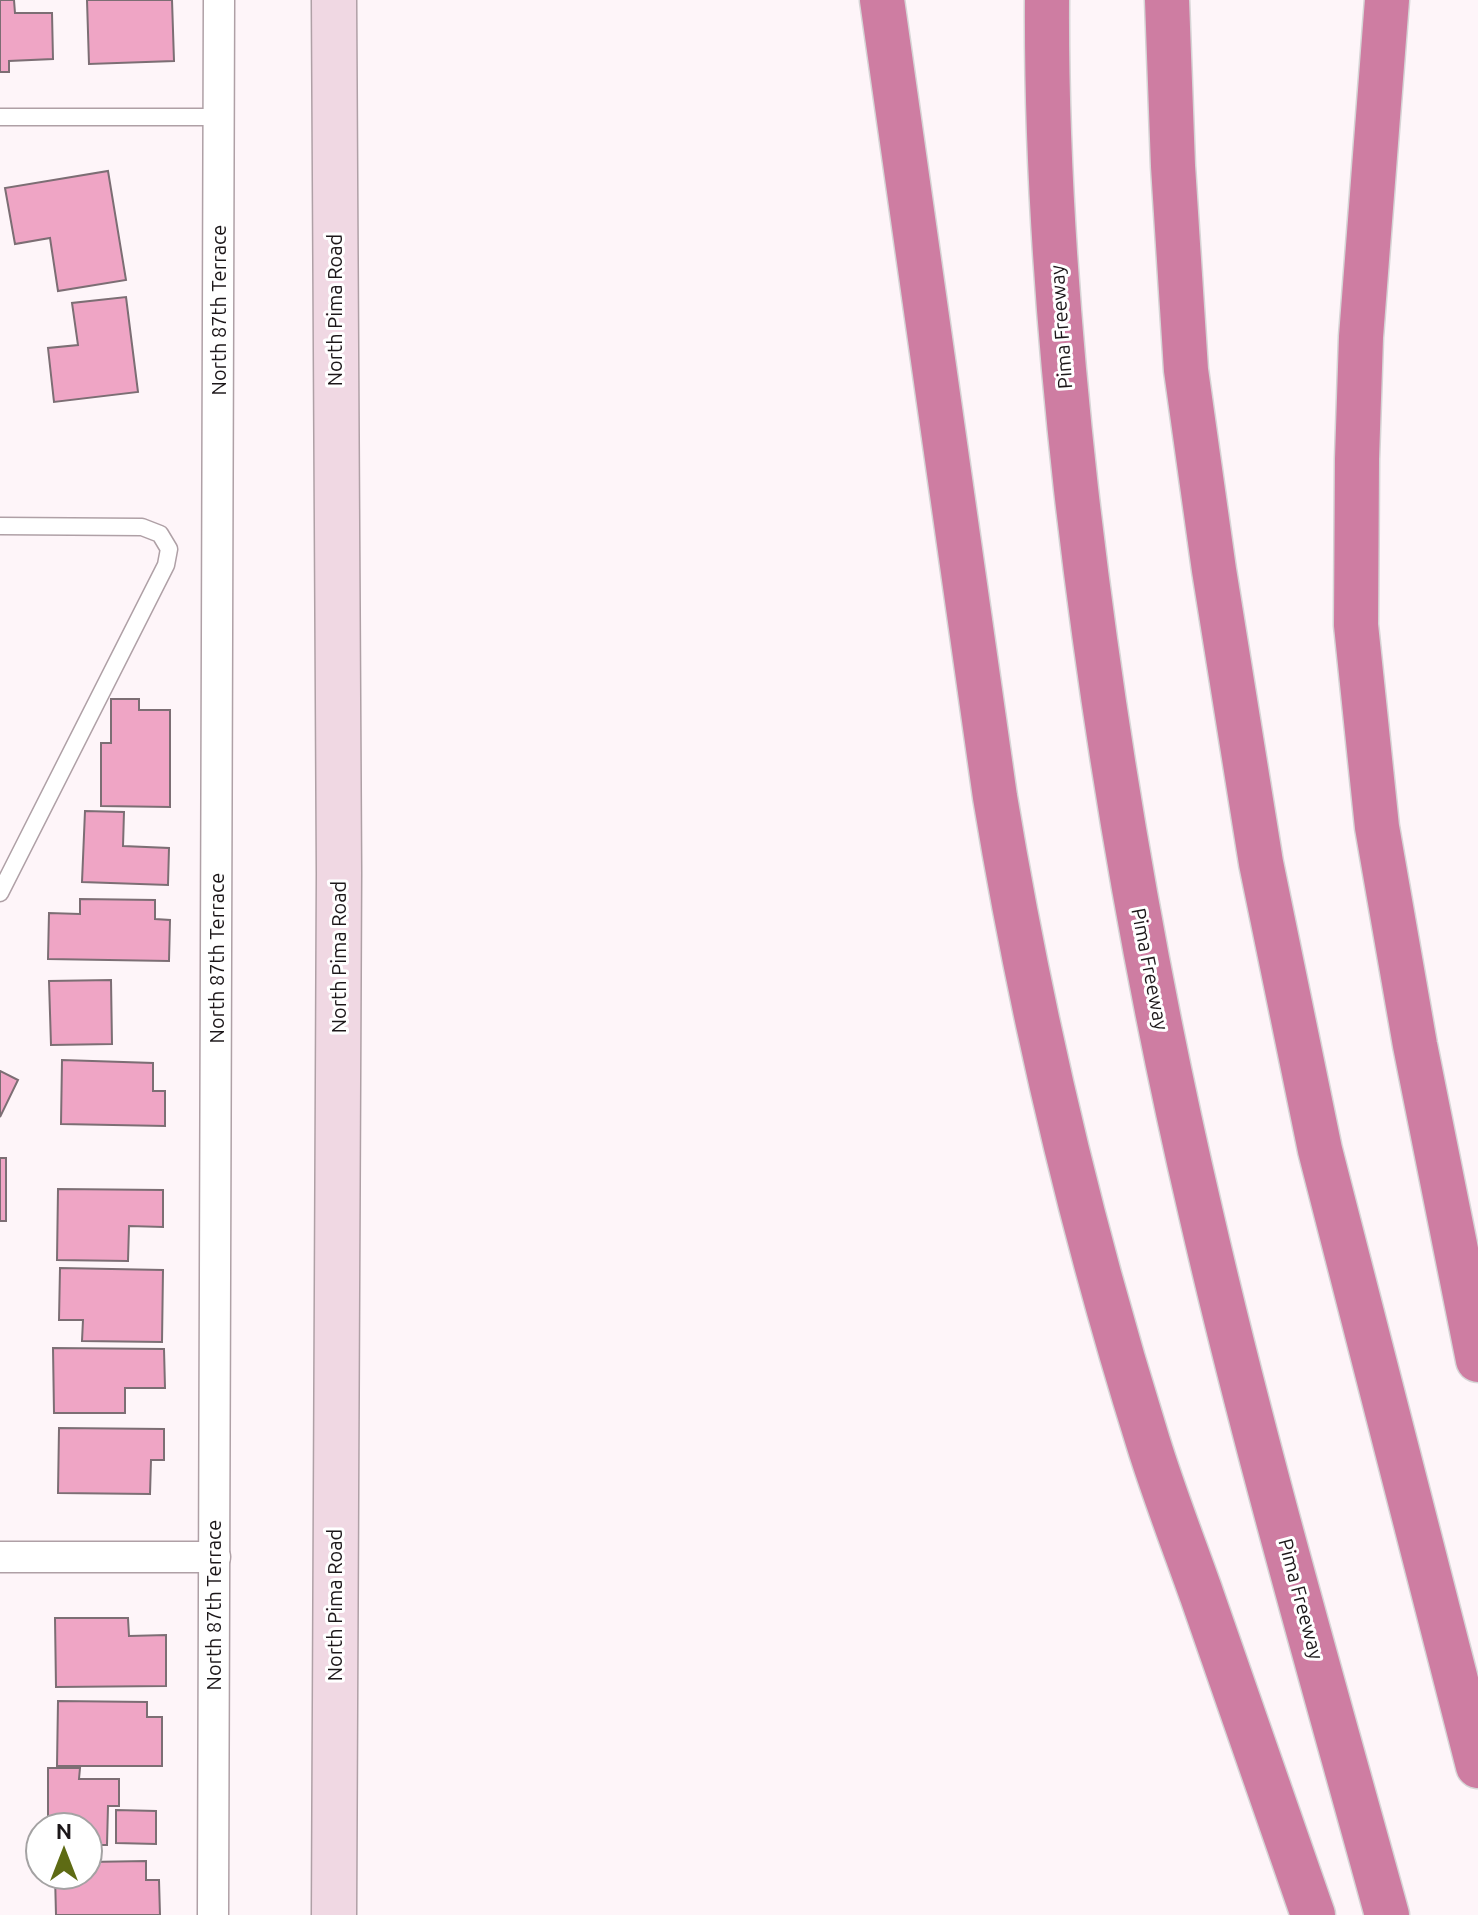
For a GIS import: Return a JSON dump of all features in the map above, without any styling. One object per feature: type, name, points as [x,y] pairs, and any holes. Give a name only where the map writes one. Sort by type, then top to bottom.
[{"type":"highway","points":[[882,0],[995,797],[1014,909],[1038,1021],[1077,1192],[1145,1433],[1313,1915]]},
{"type":"highway","name":"Pima Freeway","points":[[1047,0],[1050,159],[1063,366],[1107,735],[1156,1006],[1201,1216],[1269,1483],[1387,1915]]},
{"type":"highway","points":[[1167,0],[1173,166],[1186,370],[1261,863],[1320,1150],[1478,1766]]},
{"type":"highway","points":[[1387,0],[1361,337],[1356,625],[1381,854],[1418,1060],[1478,1360]]},
{"type":"main road","name":"North Pima Road","points":[[334,0],[339,873],[334,1915]]},
{"type":"street","name":"North 87th Terrace","points":[[213,1915],[219,0]]},
{"type":"street","points":[[0,1557],[215,1557]]},
{"type":"lane","points":[[0,117],[220,117]]},
{"type":"lane","points":[[0,526],[142,527],[160,534],[169,549],[166,565],[0,893]]},
{"type":"building","points":[[0,0],[14,0],[15,13],[52,13],[53,59],[9,61],[9,72],[0,72]]},
{"type":"building","points":[[87,0],[172,0],[174,61],[89,64]]},
{"type":"building","points":[[108,171],[126,280],[58,291],[50,238],[15,244],[5,188]]},
{"type":"building","points":[[126,297],[138,392],[54,402],[48,348],[78,345],[72,303]]},
{"type":"building","points":[[111,699],[139,699],[139,710],[170,710],[170,807],[101,806],[101,743],[111,743]]},
{"type":"building","points":[[85,811],[124,812],[123,846],[169,848],[168,885],[82,882]]},
{"type":"building","points":[[80,899],[155,900],[155,919],[170,920],[169,961],[48,959],[49,913],[80,914]]},
{"type":"building","points":[[111,980],[112,1044],[51,1045],[49,981]]},
{"type":"building","points":[[62,1060],[153,1063],[153,1091],[165,1091],[165,1126],[61,1124]]},
{"type":"building","points":[[0,1071],[18,1080],[0,1117]]},
{"type":"building","points":[[0,1158],[6,1158],[6,1221],[0,1221]]},
{"type":"building","points":[[58,1189],[163,1190],[163,1227],[129,1226],[128,1261],[57,1260]]},
{"type":"building","points":[[60,1268],[163,1270],[162,1342],[82,1341],[83,1320],[59,1320]]},
{"type":"building","points":[[53,1348],[164,1349],[165,1388],[125,1388],[125,1413],[54,1413]]},
{"type":"building","points":[[59,1428],[164,1429],[164,1460],[151,1460],[150,1494],[58,1493]]},
{"type":"building","points":[[55,1618],[128,1618],[129,1636],[166,1635],[166,1686],[56,1687]]},
{"type":"building","points":[[58,1701],[147,1702],[147,1717],[162,1717],[162,1766],[57,1766]]},
{"type":"building","points":[[48,1768],[80,1768],[79,1779],[119,1779],[119,1806],[108,1806],[107,1845],[104,1845],[104,1811],[48,1811]]},
{"type":"building","points":[[116,1810],[156,1811],[156,1844],[116,1843]]},
{"type":"building","points":[[146,1861],[146,1880],[159,1880],[160,1915],[56,1915],[55,1891],[104,1891],[104,1862]]}]
